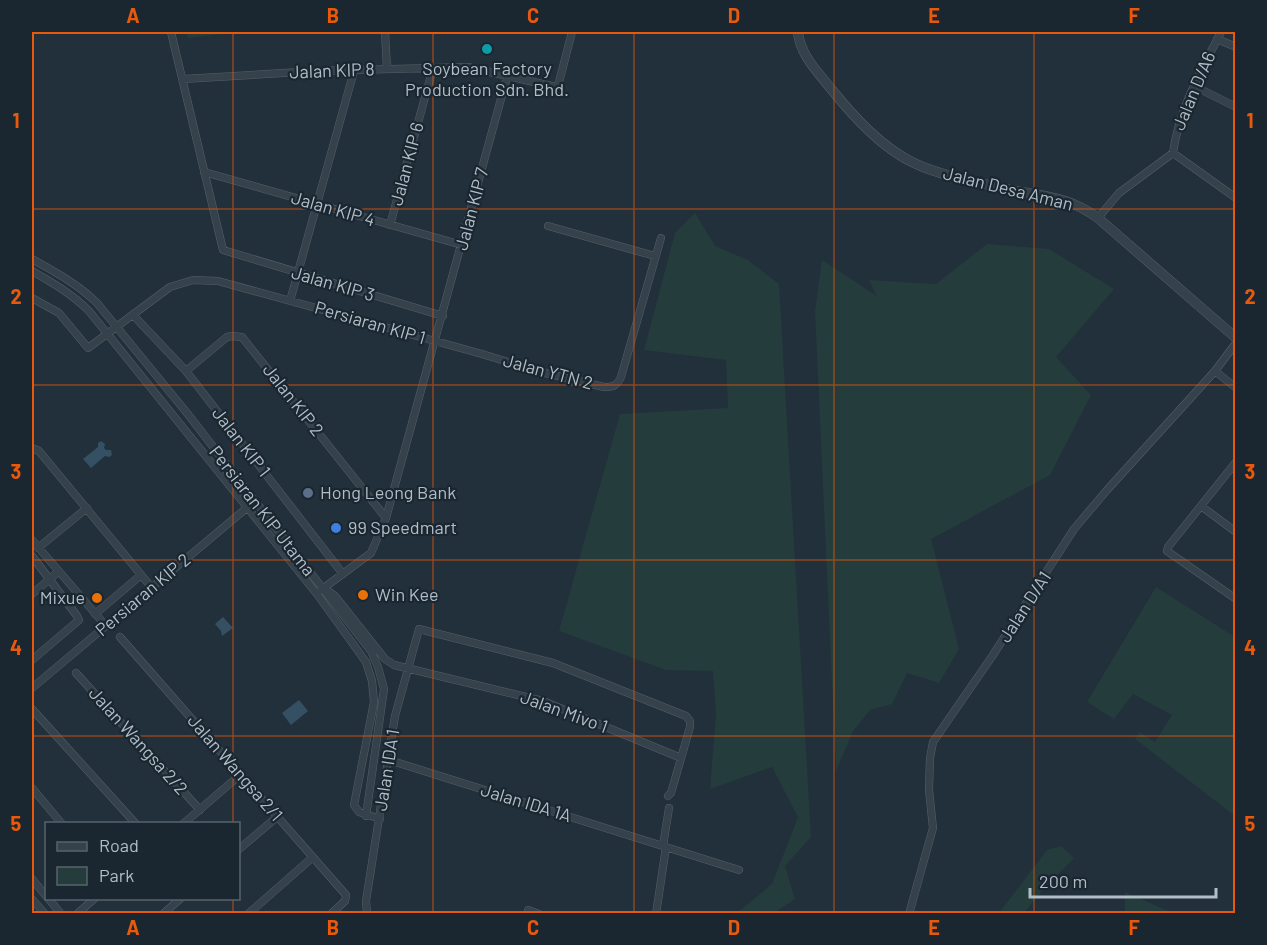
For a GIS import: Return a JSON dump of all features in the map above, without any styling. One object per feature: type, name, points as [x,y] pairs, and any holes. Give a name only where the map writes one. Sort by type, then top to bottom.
[{"type":"street","points":[[171,32],[204,172]]},
{"type":"street","points":[[385,32],[387,69]]},
{"type":"street","name":"Jalan KIP 8","points":[[183,79],[387,69],[468,68],[552,87],[558,86],[572,32]]},
{"type":"street","name":"Jalan Desa Aman","points":[[798,32],[805,55],[838,96],[877,138],[912,163],[1007,189],[1066,200],[1098,218],[1236,340]]},
{"type":"street","points":[[1219,35],[1236,47]]},
{"type":"street","name":"Jalan D/A6","points":[[1098,218],[1119,193],[1173,153],[1176,129],[1219,35]]},
{"type":"street","name":"Jalan KIP 6","points":[[390,225],[433,68]]},
{"type":"street","points":[[290,301],[354,71]]},
{"type":"street","name":"Jalan KIP 7","points":[[436,341],[507,77]]},
{"type":"street","points":[[1194,86],[1236,107]]},
{"type":"street","name":"Jalan D/A6","points":[[1173,153],[1236,198]]},
{"type":"street","name":"Jalan KIP 4","points":[[204,172],[317,206],[462,245]]},
{"type":"street","name":"Jalan KIP 3","points":[[204,172],[223,250],[443,316]]},
{"type":"street","points":[[548,226],[655,256]]},
{"type":"street","name":"Jalan YTN 2","points":[[436,341],[537,371],[612,387],[618,384],[621,377],[661,238]]},
{"type":"street","name":"Persiaran KIP Utama","points":[[32,259],[84,290],[116,327],[255,501],[320,591],[360,651],[369,670],[374,702],[354,805],[359,813],[366,816],[371,766],[384,689],[378,667],[362,638],[320,591],[247,508],[178,420],[77,299],[32,271]]},
{"type":"street","name":"Persiaran KIP 1","points":[[32,298],[59,313],[88,348],[170,287],[193,280],[218,281],[436,341],[386,518],[371,553],[320,591]]},
{"type":"street","name":"Jalan KIP 1","points":[[133,315],[186,371],[343,574]]},
{"type":"street","name":"Jalan KIP 2","points":[[186,371],[227,337],[242,336],[386,518]]},
{"type":"street","name":"Jalan D/A1","points":[[909,914],[933,828],[929,790],[933,742],[1000,645],[1074,529],[1215,371],[1236,340]]},
{"type":"street","points":[[1215,371],[1236,388]]},
{"type":"street","points":[[32,448],[39,451],[152,588]]},
{"type":"street","points":[[1236,462],[1232,472],[1201,506],[1167,551],[1236,599]]},
{"type":"street","name":"Persiaran KIP 2","points":[[32,688],[255,501]]},
{"type":"street","points":[[1201,506],[1236,532]]},
{"type":"street","points":[[38,548],[87,508]]},
{"type":"street","points":[[32,540],[106,626]]},
{"type":"street","points":[[32,556],[77,616],[78,622],[32,660]]},
{"type":"street","points":[[32,594],[58,572]]},
{"type":"street","points":[[95,614],[141,575]]},
{"type":"street","points":[[56,589],[66,580]]},
{"type":"street","name":"Jalan Mivo 1","points":[[320,591],[335,596],[385,659],[394,665],[543,701],[681,758]]},
{"type":"street","name":"Jalan IDA 1","points":[[366,914],[366,901],[395,716],[419,629],[553,663],[686,716],[690,724],[681,758]]},
{"type":"street","name":"Jalan Wangsa 2/1","points":[[120,637],[346,895],[345,900],[331,914]]},
{"type":"street","points":[[369,670],[378,667]]},
{"type":"street","name":"Jalan Wangsa 2/2","points":[[76,673],[200,810]]},
{"type":"street","points":[[32,710],[134,822]]},
{"type":"street","points":[[668,796],[671,794],[681,758]]},
{"type":"street","name":"Jalan IDA 1A","points":[[389,760],[739,870]]},
{"type":"street","points":[[185,822],[241,774]]},
{"type":"street","points":[[32,788],[60,822]]},
{"type":"street","points":[[656,914],[669,808]]},
{"type":"street","points":[[240,848],[278,816]]},
{"type":"street","points":[[366,816],[380,819]]},
{"type":"street","points":[[248,914],[313,857]]},
{"type":"street","points":[[32,879],[45,895]]},
{"type":"street","points":[[32,900],[43,913]]},
{"type":"street","points":[[49,900],[61,914]]},
{"type":"street","points":[[77,914],[92,900]]},
{"type":"street","points":[[163,914],[179,900]]},
{"type":"street","points":[[528,910],[539,914]]},
{"type":"green space","points":[[186,32],[236,32],[188,38]]},
{"type":"green space","points":[[695,213],[715,246],[748,260],[779,284],[811,837],[785,866],[795,899],[774,913],[737,913],[772,884],[798,817],[772,767],[710,789],[716,716],[713,671],[666,670],[559,631],[620,414],[728,408],[726,360],[644,350],[675,233]]},
{"type":"green space","points":[[987,244],[1049,249],[1114,289],[1056,357],[1091,395],[1050,475],[931,539],[959,649],[939,683],[907,673],[892,704],[870,710],[853,731],[836,771],[815,311],[822,260],[877,296],[869,280],[936,284]]},
{"type":"green space","points":[[1156,587],[1235,637],[1235,816],[1135,739],[1140,732],[1155,742],[1172,715],[1133,694],[1114,719],[1087,702]]},
{"type":"green space","points":[[1061,846],[1074,858],[1024,913],[999,913],[1047,850]]},
{"type":"green space","points":[[1125,892],[1173,913],[1132,914],[1125,911]]},
{"type":"water","points":[[101,441],[105,444],[106,450],[111,450],[112,455],[105,456],[91,468],[83,459],[98,447]]},
{"type":"water","points":[[223,617],[233,628],[222,636],[215,624]]},
{"type":"water","points":[[299,700],[308,711],[291,725],[282,713]]},
{"type":"place","name":"Soybean Factory Production Sdn. Bhd.","points":[[487,49]]},
{"type":"place","name":"Hong Leong Bank","points":[[308,493]]},
{"type":"place","name":"99 Speedmart","points":[[336,528]]},
{"type":"place","name":"Win Kee","points":[[363,595]]},
{"type":"place","name":"Mixue","points":[[97,598]]}]
